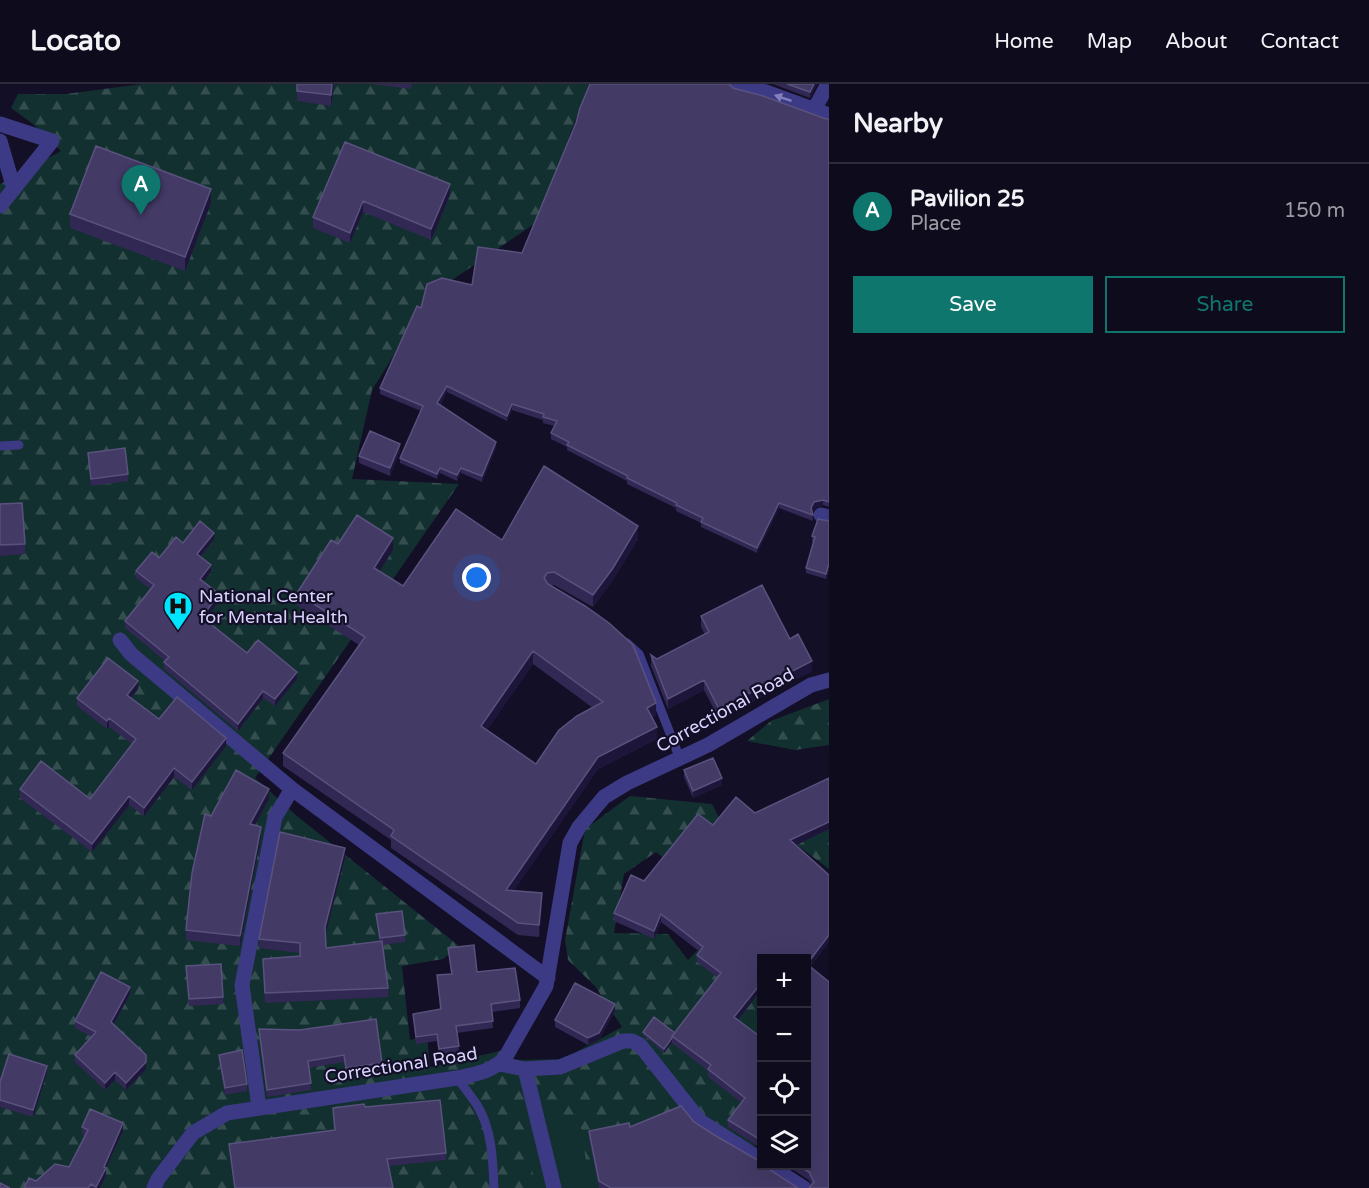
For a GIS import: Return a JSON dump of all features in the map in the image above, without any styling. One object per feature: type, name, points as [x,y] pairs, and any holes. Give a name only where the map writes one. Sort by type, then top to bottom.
[{"type":"street","points":[[735,84],[815,108],[829,115]]},
{"type":"street","points":[[815,108],[828,84]]},
{"type":"street","points":[[0,124],[52,141],[0,206]]},
{"type":"street","points":[[0,141],[14,189]]},
{"type":"street","points":[[120,640],[131,654],[292,789],[548,978]]},
{"type":"street","name":"Correctional Road","points":[[154,1188],[158,1179],[193,1133],[227,1113],[457,1078],[485,1072],[500,1064],[546,986],[570,843],[579,827],[604,797],[627,783],[680,759],[811,685],[829,680]]},
{"type":"street","points":[[259,1107],[242,985],[275,817],[292,789]]},
{"type":"street","points":[[500,1064],[525,1069],[560,1067],[623,1041],[632,1041],[640,1045],[700,1121],[757,1157]]},
{"type":"street","points":[[525,1069],[554,1188]]},
{"type":"street","points":[[776,1170],[804,1188]]},
{"type":"lane","points":[[0,446],[19,445]]},
{"type":"lane","points":[[617,634],[639,654],[680,759]]},
{"type":"lane","points":[[457,1078],[477,1105],[488,1128],[494,1188]]},
{"type":"green space","name":"National Center for Mental Health","points":[[142,84],[589,84],[537,222],[433,293],[372,390],[352,479],[459,484],[255,778],[297,816],[459,946],[443,959],[402,966],[410,1040],[427,1036],[430,1067],[500,1051],[516,1060],[563,1059],[622,1027],[595,986],[568,960],[565,940],[585,829],[630,796],[712,804],[728,836],[686,875],[656,852],[624,874],[614,933],[668,934],[688,960],[717,930],[730,987],[757,989],[757,1146],[686,1125],[643,1188],[0,1188],[0,184],[61,151],[33,124],[11,108],[18,94],[66,94]]},
{"type":"green space","points":[[829,699],[829,745],[795,750],[747,741],[771,721]]},
{"type":"green space","points":[[829,827],[829,869],[797,845]]},
{"type":"green space","points":[[579,1115],[590,1188],[535,1188],[525,1124]]},
{"type":"building","points":[[297,84],[332,84],[331,95],[297,91]]},
{"type":"building","points":[[590,84],[729,84],[733,88],[829,119],[829,502],[823,500],[814,502],[811,508],[813,515],[779,503],[757,548],[701,522],[703,518],[676,505],[677,503],[567,445],[569,442],[551,433],[557,421],[543,417],[544,414],[512,404],[507,416],[447,386],[437,403],[496,442],[482,476],[461,468],[457,475],[440,468],[437,474],[400,458],[423,406],[380,388],[417,306],[421,308],[427,284],[442,278],[472,285],[478,247],[522,253]]},
{"type":"building","points":[[787,84],[814,84],[810,92]]},
{"type":"building","points":[[345,142],[450,184],[431,229],[363,201],[350,233],[313,217]]},
{"type":"building","points":[[96,146],[211,189],[185,257],[70,214]]},
{"type":"building","points":[[370,431],[400,444],[390,468],[359,456]]},
{"type":"building","points":[[125,448],[128,474],[91,479],[88,453]]},
{"type":"building","points":[[544,466],[638,526],[613,568],[593,595],[554,572],[547,573],[544,578],[548,584],[609,623],[633,645],[656,703],[647,708],[657,727],[598,757],[506,890],[542,893],[539,925],[518,923],[391,836],[394,830],[283,753],[365,637],[297,593],[331,540],[338,544],[357,515],[393,538],[374,568],[403,586],[456,509],[502,540]],"holes":[[[533,651],[603,702],[577,716],[559,730],[536,764],[481,726]]]},
{"type":"building","points":[[22,503],[25,544],[0,545],[0,504]]},
{"type":"building","points":[[818,519],[829,521],[829,563],[826,574],[806,568]]},
{"type":"building","points":[[200,521],[214,533],[197,554],[211,565],[200,579],[219,594],[202,617],[247,653],[258,640],[297,672],[275,699],[263,691],[238,724],[164,662],[169,657],[125,621],[154,585],[136,571],[152,552],[159,558],[176,537],[183,543]]},
{"type":"building","points":[[762,585],[790,639],[798,634],[812,661],[719,709],[704,680],[668,699],[651,655],[657,659],[709,632],[701,616]]},
{"type":"building","points":[[108,658],[138,681],[127,695],[159,719],[177,697],[226,738],[192,782],[174,768],[144,808],[129,796],[92,844],[20,789],[41,761],[90,799],[136,739],[109,718],[107,721],[77,698]]},
{"type":"building","points":[[713,758],[722,778],[693,791],[684,770]]},
{"type":"building","points":[[236,770],[269,789],[250,824],[261,827],[240,936],[186,930],[192,873],[205,814],[211,816]]},
{"type":"building","points":[[829,778],[829,822],[790,840],[829,875],[829,935],[811,959],[811,954],[757,954],[757,988],[734,1017],[757,1034],[757,1138],[728,1120],[745,1098],[708,1069],[711,1065],[672,1036],[721,973],[697,955],[703,947],[661,914],[654,931],[614,913],[631,875],[644,881],[698,814],[713,825],[736,797],[755,813]]},
{"type":"building","points":[[280,832],[345,848],[325,927],[326,948],[382,941],[388,988],[265,993],[263,959],[300,956],[300,943],[259,939]]},
{"type":"building","points":[[402,911],[405,935],[380,938],[376,914]]},
{"type":"building","points":[[474,945],[477,972],[515,968],[520,1000],[491,1004],[493,1021],[456,1026],[459,1046],[439,1049],[437,1034],[416,1037],[413,1014],[441,1009],[437,975],[452,974],[448,948]]},
{"type":"building","points":[[221,964],[223,997],[189,999],[186,966]]},
{"type":"building","points":[[811,967],[829,982],[829,1188],[809,1188],[814,1182],[806,1170],[811,1170]]},
{"type":"building","points":[[101,972],[130,987],[111,1022],[146,1055],[146,1062],[126,1083],[115,1072],[105,1083],[75,1055],[96,1032],[75,1021]]},
{"type":"building","points":[[575,983],[615,1004],[599,1033],[588,1038],[555,1020]]},
{"type":"building","points":[[654,1017],[675,1033],[664,1049],[643,1032]]},
{"type":"building","points":[[376,1019],[382,1063],[346,1068],[344,1055],[308,1061],[311,1083],[267,1090],[259,1029],[300,1030]]},
{"type":"building","points":[[242,1050],[247,1084],[225,1088],[219,1055]]},
{"type":"building","points":[[9,1054],[47,1066],[33,1110],[0,1100],[0,1082]]},
{"type":"building","points":[[440,1100],[446,1153],[387,1159],[393,1188],[235,1188],[229,1144],[335,1130],[333,1108]]},
{"type":"building","points":[[681,1106],[694,1122],[757,1160],[757,1170],[770,1170],[798,1188],[611,1188],[599,1181],[589,1131],[629,1123],[630,1127]]},
{"type":"building","points":[[90,1109],[123,1123],[104,1167],[106,1168],[96,1187],[91,1184],[88,1188],[24,1188],[29,1178],[36,1181],[55,1164],[69,1167],[88,1130],[82,1127]]},
{"type":"building","points":[[0,1183],[10,1188],[0,1188]]},
{"type":"place","name":"Pavilion 25","points":[[141,215]]},
{"type":"place","name":"National Center for Mental Health","points":[[178,632]]}]
